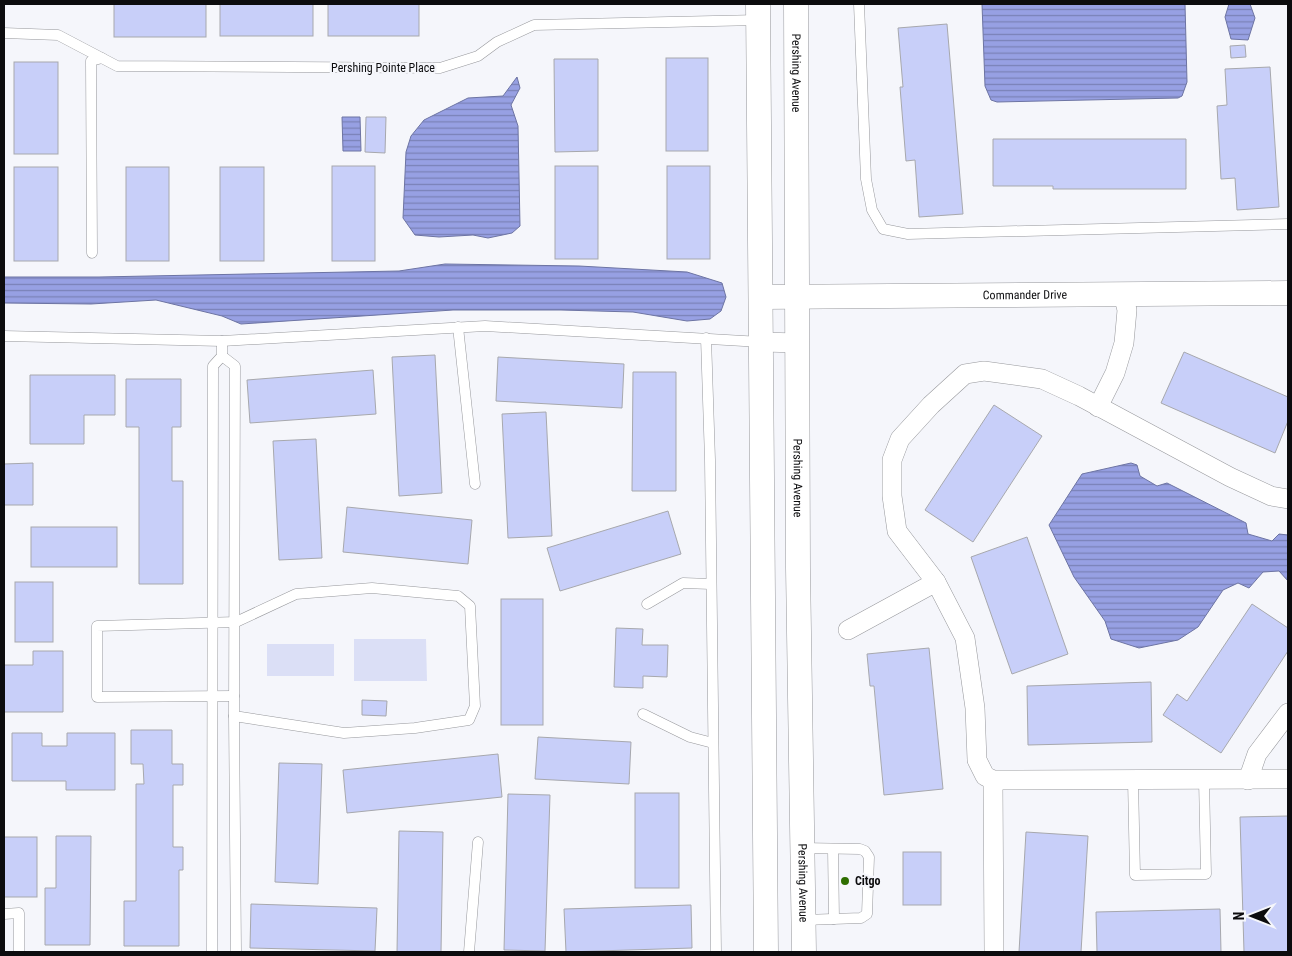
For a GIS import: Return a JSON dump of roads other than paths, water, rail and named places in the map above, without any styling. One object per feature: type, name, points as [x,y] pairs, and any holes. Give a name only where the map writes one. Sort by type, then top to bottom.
[{"type":"street","name":"Pershing Avenue","points":[[796,4],[798,568],[804,952]]},
{"type":"street","points":[[758,12],[766,952]]},
{"type":"street","name":"Commander Drive","points":[[761,297],[1288,293]]},
{"type":"street","points":[[1098,407],[1115,373],[1124,343],[1128,310],[1123,294]]},
{"type":"street","points":[[761,342],[798,343]]},
{"type":"street","points":[[1288,499],[1271,496],[1230,477],[1042,379],[984,370],[965,374],[931,405],[900,440],[892,460],[892,496],[897,531],[936,582],[965,638],[975,708],[977,760],[985,776],[993,780],[1288,779]]},
{"type":"street","points":[[848,630],[936,582]]},
{"type":"street","points":[[1248,780],[1258,754],[1288,713]]},
{"type":"street","points":[[993,780],[994,952]]},
{"type":"lane","points":[[859,4],[866,180],[872,210],[883,229],[908,234],[1288,224]]},
{"type":"lane","name":"Pershing Pointe Place","points":[[4,32],[58,34],[117,66],[440,68],[478,56],[497,42],[534,24],[758,12]]},
{"type":"lane","points":[[92,253],[91,61],[102,58]]},
{"type":"lane","points":[[4,336],[222,341],[485,326],[761,342]]},
{"type":"lane","points":[[458,327],[476,484]]},
{"type":"lane","points":[[706,338],[710,460],[716,952]]},
{"type":"lane","points":[[212,952],[213,366],[222,356],[222,341]]},
{"type":"lane","points":[[222,356],[235,366],[236,622],[234,716],[236,952]]},
{"type":"lane","points":[[647,604],[683,583],[711,584]]},
{"type":"lane","points":[[234,696],[97,697],[97,626],[236,622],[296,594],[372,588],[458,596],[470,606],[474,706],[468,720],[415,728],[344,733],[234,716]]},
{"type":"lane","points":[[643,714],[690,737],[713,743]]},
{"type":"lane","points":[[1133,780],[1135,875],[1206,874],[1204,780]]},
{"type":"lane","points":[[470,952],[478,842]]},
{"type":"lane","points":[[802,848],[860,849],[865,851],[869,857],[867,914],[862,918],[804,920]]},
{"type":"lane","points":[[833,849],[834,919]]},
{"type":"lane","points":[[4,914],[19,913],[19,952]]},
{"type":"water","points":[[982,4],[1185,4],[1187,82],[1182,96],[1178,98],[997,102],[991,100],[985,86]]},
{"type":"water","points":[[1229,4],[1250,4],[1255,18],[1248,40],[1231,39],[1225,17]]},
{"type":"water","points":[[517,77],[520,88],[511,105],[518,126],[520,226],[512,233],[488,238],[473,235],[439,237],[415,235],[403,218],[406,152],[411,136],[424,120],[468,98],[503,96]]},
{"type":"water","points":[[342,117],[360,117],[361,151],[343,151]]},
{"type":"water","points":[[445,264],[579,266],[687,272],[722,283],[726,297],[721,311],[710,319],[687,321],[633,312],[453,310],[241,324],[222,316],[156,300],[91,304],[4,303],[4,277],[399,271]]},
{"type":"water","points":[[1131,463],[1137,465],[1140,476],[1157,486],[1167,483],[1246,523],[1248,534],[1272,541],[1279,534],[1288,535],[1288,581],[1279,571],[1263,572],[1249,588],[1238,583],[1223,590],[1198,627],[1178,640],[1139,648],[1111,639],[1105,621],[1074,577],[1049,525],[1082,474]]},
{"type":"place","name":"Citgo","points":[[845,881]]}]
